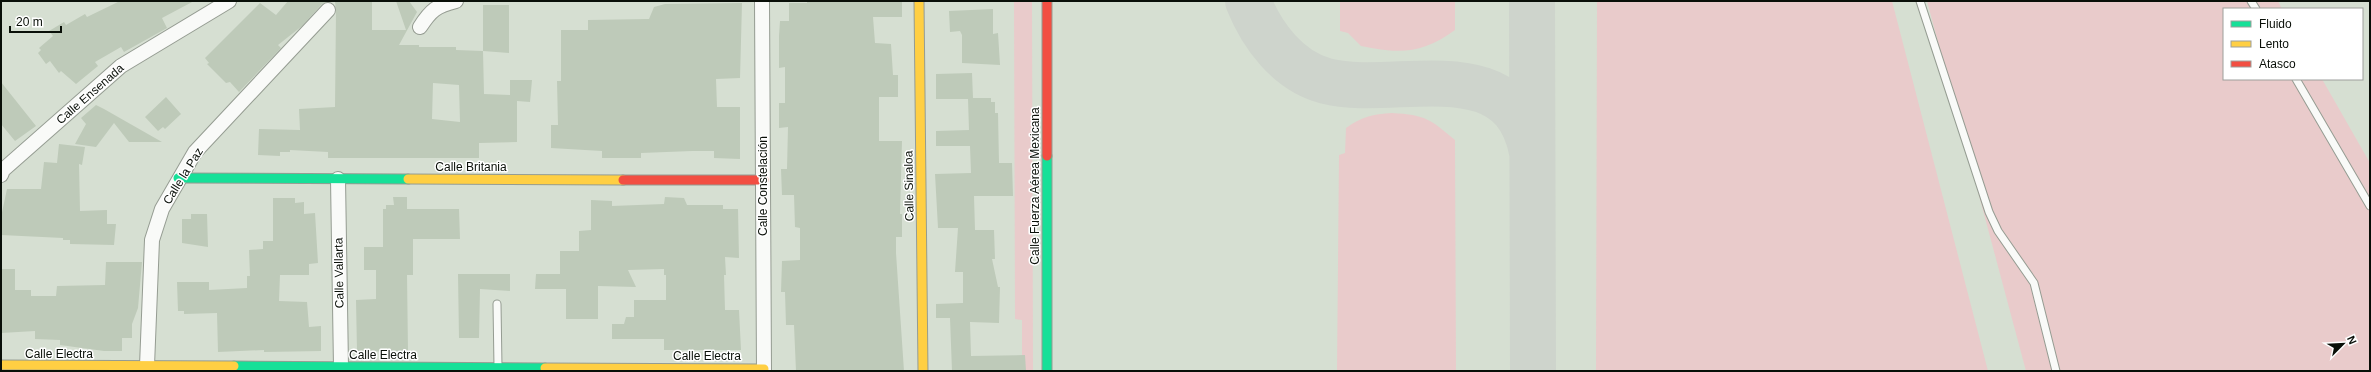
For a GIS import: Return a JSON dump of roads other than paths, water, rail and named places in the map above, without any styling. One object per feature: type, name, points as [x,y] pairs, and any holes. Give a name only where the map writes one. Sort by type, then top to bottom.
[{"type":"street","name":"Calle Ensenada","points":[[1,175],[3,170],[121,66],[229,1]]},
{"type":"street","points":[[420,27],[430,11],[442,4],[456,1]]},
{"type":"street","name":"Calle Constelación","points":[[762,1],[764,370]]},
{"type":"street","name":"Calle Sinaloa","points":[[919,1],[923,371]]},
{"type":"street","name":"Calle Fuerza Aérea Mexicana","points":[[1047,1],[1047,371]]},
{"type":"street","name":"Calle la Paz","points":[[147,366],[152,240],[162,209],[178,178],[195,152],[328,10]]},
{"type":"street","name":"Calle Britania","points":[[178,178],[764,180]]},
{"type":"street","name":"Calle Vallarta","points":[[338,179],[341,367]]},
{"type":"street","name":"Calle Electra","points":[[1,365],[498,367],[764,370]]},
{"type":"lane","points":[[1920,1],[1989,212],[1998,231],[2034,282],[2056,371]]},
{"type":"lane","points":[[2297,80],[2370,206]]},
{"type":"lane","points":[[496,304],[498,367]]}]
